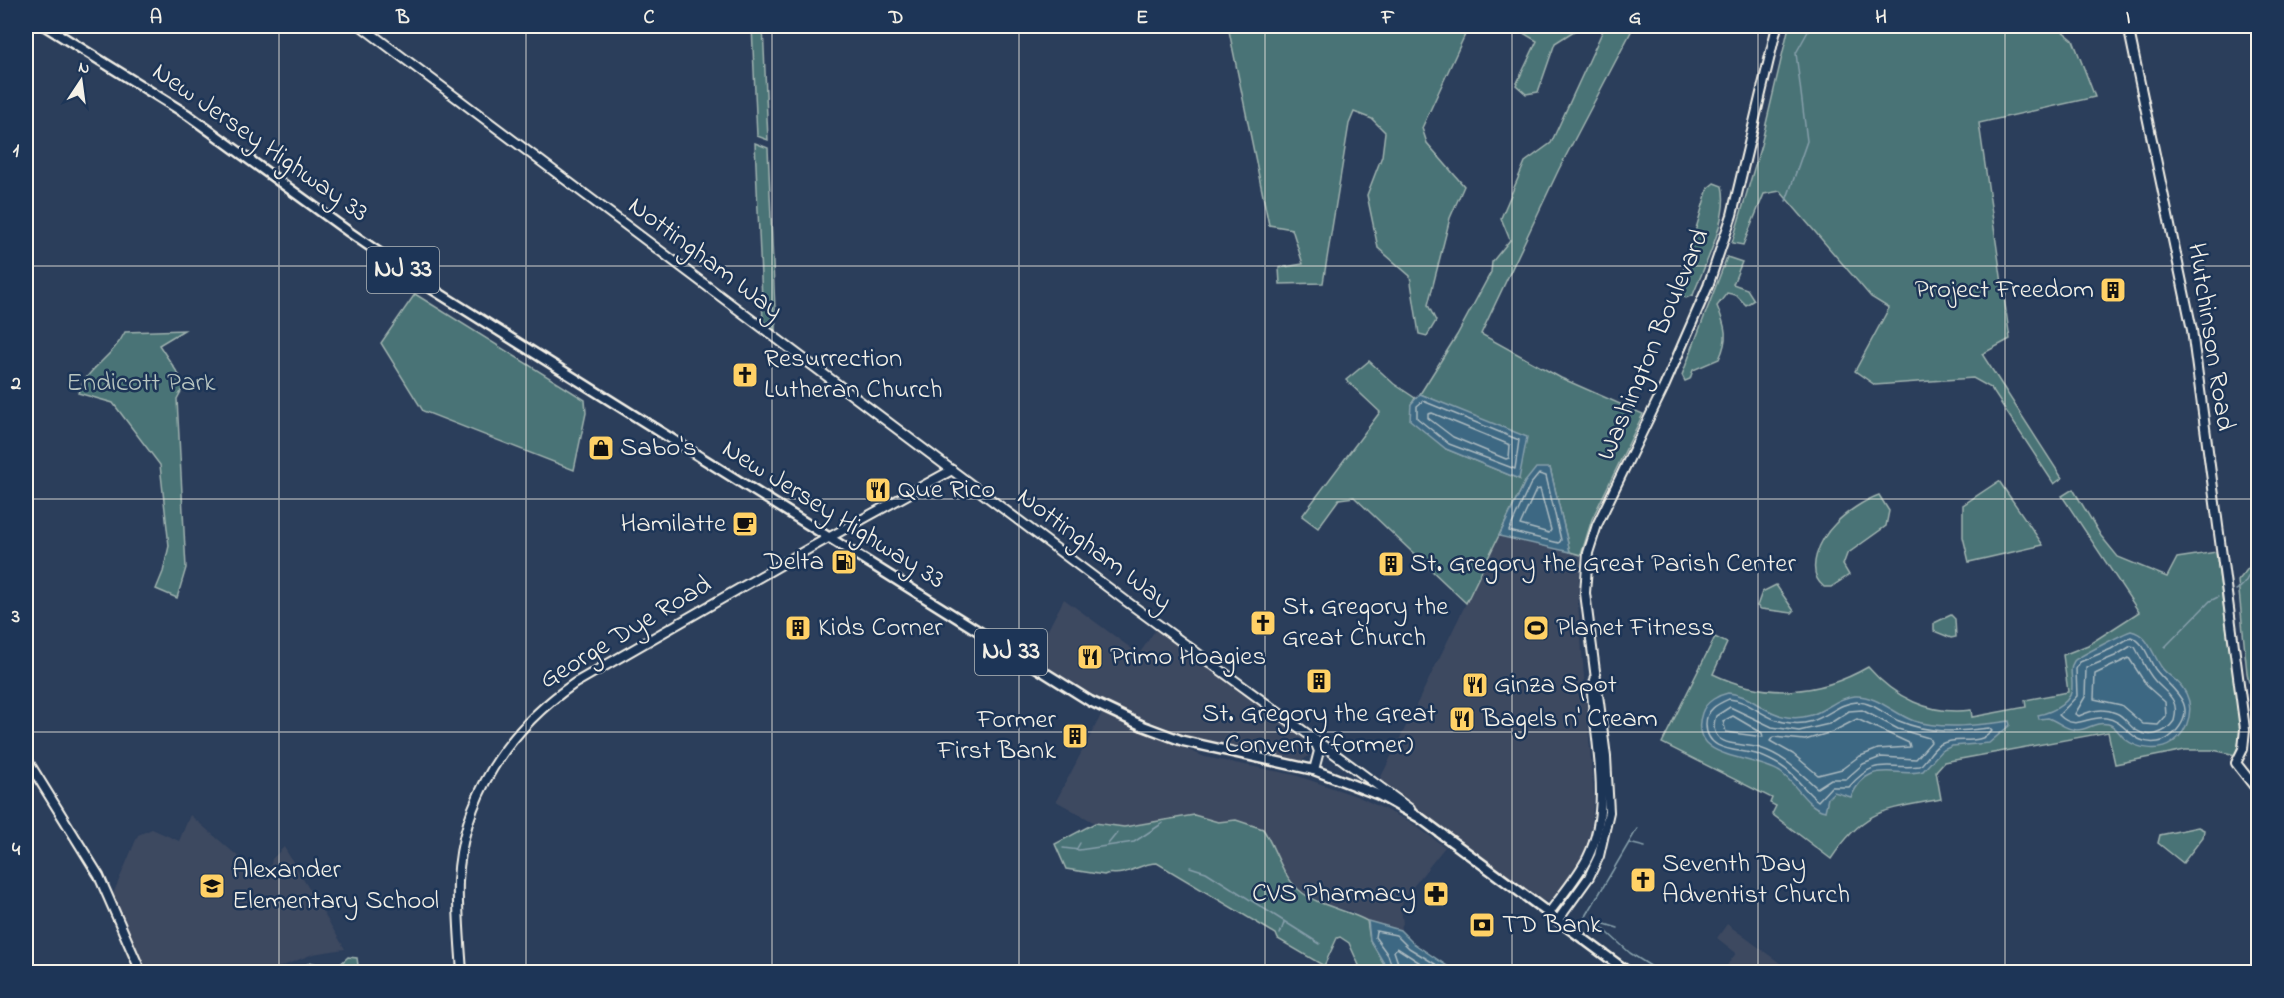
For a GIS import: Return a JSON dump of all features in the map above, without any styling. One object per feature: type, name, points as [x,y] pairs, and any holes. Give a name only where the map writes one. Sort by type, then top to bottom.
[{"type":"main road","name":"New Jersey Highway 33","points":[[45,26],[188,115],[429,287],[1090,701],[1119,716],[1208,748],[1314,770],[1361,787],[1420,818],[1628,972]]},
{"type":"street","name":"Nottingham Way","points":[[361,26],[1420,818]]},
{"type":"street","name":"Washington Boulevard","points":[[1558,920],[1589,877],[1599,856],[1609,812],[1606,757],[1585,593],[1589,547],[1597,525],[1680,351],[1711,278],[1732,214],[1777,26]]},
{"type":"street","name":"Hutchinson Road","points":[[2128,26],[2196,356],[2245,729],[2243,749],[2236,763],[2259,791]]},
{"type":"street","name":"George Dye Road","points":[[462,972],[458,896],[462,845],[471,812],[485,780],[514,737],[540,710],[575,683],[952,470]]},
{"type":"street","name":"Washington Boulevard","points":[[1548,913],[1578,875],[1589,855],[1596,834],[1600,806],[1592,693],[1595,680]]},
{"type":"street","points":[[1313,739],[1319,751],[1314,770]]},
{"type":"street","points":[[26,758],[99,876],[141,972]]},
{"type":"shaded area","points":[[1499,536],[1581,555],[1578,603],[1594,797],[1591,830],[1584,854],[1553,900],[1547,902],[1538,898],[1379,781]]},
{"type":"shaded area","points":[[1064,599],[1139,654],[1156,629],[1309,743],[1312,754],[1301,761],[1229,747],[1176,732],[1108,704],[1033,658]]},
{"type":"shaded area","points":[[1102,713],[1205,757],[1295,775],[1359,797],[1409,821],[1445,847],[1404,898],[1401,908],[1403,923],[1400,930],[1367,921],[1350,911],[1328,905],[1300,891],[1285,872],[1263,829],[1236,820],[1218,822],[1194,815],[1124,827],[1095,823],[1056,801]]},
{"type":"shaded area","name":"Alexander Elementary School","points":[[190,815],[262,877],[268,877],[272,859],[284,847],[345,949],[313,954],[268,972],[147,972],[113,894],[138,835],[152,829],[179,841]]},
{"type":"shaded area","points":[[1727,924],[1792,972],[1722,972],[1736,953],[1717,938]]},
{"type":"green space","points":[[752,26],[763,26],[768,140],[757,136]]},
{"type":"green space","points":[[1228,26],[1469,26],[1422,128],[1427,143],[1464,186],[1450,218],[1428,305],[1436,321],[1427,336],[1419,334],[1410,276],[1378,248],[1367,195],[1382,156],[1385,132],[1372,119],[1354,112],[1349,124],[1323,283],[1280,284],[1279,268],[1303,264],[1292,229],[1269,225]]},
{"type":"green space","points":[[1511,26],[1582,26],[1555,43],[1538,92],[1526,94],[1516,85],[1537,41]]},
{"type":"green space","points":[[1605,26],[1634,26],[1559,169],[1481,334],[1561,378],[1643,414],[1592,519],[1581,555],[1570,552],[1550,468],[1525,482],[1466,603],[1354,497],[1339,499],[1318,528],[1302,516],[1380,412],[1346,380],[1369,361],[1394,384],[1415,398],[1411,405],[1446,449],[1519,479],[1472,416],[1420,394],[1457,335],[1491,272],[1492,262],[1510,240],[1501,218],[1525,162],[1551,143]]},
{"type":"green space","points":[[1789,26],[2056,26],[2073,40],[2095,97],[1979,123],[2010,339],[1982,354],[2062,478],[2054,484],[1991,388],[1973,378],[1875,385],[1855,371],[1889,308],[1871,297],[1780,191],[1764,194],[1743,245],[1732,243],[1761,145]]},
{"type":"green space","points":[[755,143],[768,148],[776,333],[763,322]]},
{"type":"green space","points":[[1714,183],[1722,186],[1724,198],[1719,226],[1693,295],[1686,298],[1679,292],[1679,286],[1708,188]]},
{"type":"green space","points":[[1727,257],[1742,262],[1733,284],[1747,289],[1754,300],[1746,305],[1736,295],[1727,293],[1717,306],[1725,332],[1724,345],[1719,359],[1693,370],[1690,379],[1685,381],[1682,375]]},
{"type":"green space","points":[[415,294],[585,400],[586,413],[574,470],[423,411],[381,343]]},
{"type":"green space","name":"Endicott Park","points":[[184,330],[159,345],[185,384],[177,399],[186,568],[177,598],[156,589],[169,546],[160,465],[113,403],[78,393],[87,376],[120,341],[125,332]]},
{"type":"green space","points":[[1999,481],[2043,545],[1969,562],[1963,537],[1963,505]]},
{"type":"green space","points":[[2073,489],[2101,536],[2118,557],[2167,577],[2177,558],[2216,552],[2241,731],[2236,755],[2213,750],[2185,750],[2115,764],[2108,732],[1944,762],[1936,771],[1941,799],[1891,809],[1878,814],[1855,830],[1831,859],[1772,814],[1776,806],[1770,803],[1772,798],[1662,743],[1715,637],[1727,643],[1713,674],[1752,688],[1791,691],[1811,689],[1849,677],[1868,667],[1889,687],[1914,702],[1941,710],[1971,710],[1972,717],[2026,707],[2025,700],[2068,692],[2063,655],[2088,645],[2139,612],[2062,496]]},
{"type":"green space","points":[[1879,495],[1889,511],[1886,526],[1847,554],[1843,565],[1849,575],[1831,587],[1824,587],[1815,573],[1815,564],[1816,555],[1824,538],[1844,516],[1862,503]]},
{"type":"green space","points":[[2258,556],[2258,684],[2249,682],[2247,673],[2238,581]]},
{"type":"green space","points":[[1776,585],[1794,611],[1792,613],[1761,609],[1757,606],[1762,592]]},
{"type":"green space","points":[[1951,615],[1955,619],[1956,637],[1951,638],[1934,631],[1934,623]]},
{"type":"green space","points":[[1194,815],[1218,822],[1236,820],[1263,829],[1283,869],[1299,890],[1314,900],[1367,921],[1370,940],[1389,972],[1362,972],[1349,943],[1340,937],[1337,938],[1324,966],[1278,939],[1276,934],[1157,863],[1122,873],[1104,875],[1066,869],[1055,844],[1095,823],[1124,827]]},
{"type":"green space","points":[[2198,827],[2204,830],[2203,837],[2183,863],[2158,843],[2160,835]]},
{"type":"green space","points":[[348,957],[357,958],[359,972],[303,972],[301,969],[310,962],[335,969]]},
{"type":"water","points":[[1420,394],[1527,437],[1519,479],[1446,449],[1410,420],[1411,404]]},
{"type":"water","points":[[1536,468],[1550,468],[1570,552],[1499,536],[1525,482]]},
{"type":"water","points":[[2131,631],[2142,636],[2162,668],[2180,684],[2186,694],[2190,709],[2189,717],[2178,738],[2161,748],[2148,748],[2130,742],[2108,724],[2077,730],[2069,729],[2048,718],[2039,719],[2038,715],[2056,709],[2070,696],[2071,670],[2074,661]]},
{"type":"water","points":[[1728,693],[1736,694],[1787,717],[1808,716],[1846,698],[1863,696],[1907,718],[1925,724],[1962,726],[2009,721],[2010,725],[1989,743],[1952,746],[1941,751],[1923,771],[1875,773],[1858,784],[1851,797],[1834,792],[1828,798],[1825,811],[1812,805],[1780,772],[1768,766],[1724,754],[1712,748],[1704,740],[1700,729],[1702,713],[1706,705],[1713,699]]},
{"type":"water","points":[[1368,921],[1400,930],[1413,943],[1450,968],[1389,972],[1370,940]]},
{"type":"waterway","points":[[1787,26],[1794,28],[1796,26]]},
{"type":"waterway","points":[[1786,201],[1807,141],[1796,53],[1811,26]]},
{"type":"waterway","points":[[2236,590],[2258,564]]},
{"type":"waterway","points":[[2165,647],[2210,601],[2218,597]]},
{"type":"waterway","points":[[1063,848],[1079,850],[1134,842],[1163,823]]},
{"type":"waterway","points":[[1618,928],[1585,918],[1637,829]]},
{"type":"waterway","points":[[1108,844],[1117,833]]},
{"type":"waterway","points":[[1076,850],[1080,843]]},
{"type":"waterway","points":[[1629,843],[1645,847]]},
{"type":"waterway","points":[[1190,867],[1206,872],[1320,944]]},
{"type":"waterway","points":[[1280,934],[1284,923]]},
{"type":"waterway","points":[[1597,923],[1630,953],[1660,972]]},
{"type":"place","name":"Project Freedom","points":[[2113,290]]},
{"type":"place","name":"Resurrection Lutheran Church","points":[[745,375]]},
{"type":"place","name":"Sabo's","points":[[601,448]]},
{"type":"place","name":"Que Rico","points":[[878,490]]},
{"type":"place","name":"Hamilatte","points":[[745,524]]},
{"type":"place","name":"Delta","points":[[844,562]]},
{"type":"place","name":"St. Gregory the Great Parish Center","points":[[1391,564]]},
{"type":"place","name":"St. Gregory the Great Church","points":[[1263,623]]},
{"type":"place","name":"Kids Corner","points":[[798,628]]},
{"type":"place","name":"Planet Fitness","points":[[1536,628]]},
{"type":"place","name":"Primo Hoagies","points":[[1090,657]]},
{"type":"place","name":"St. Gregory the Great Convent (former)","points":[[1319,681]]},
{"type":"place","name":"Ginza Spot","points":[[1475,685]]},
{"type":"place","name":"Bagels n' Cream","points":[[1462,719]]},
{"type":"place","name":"Former First Bank","points":[[1075,736]]},
{"type":"place","name":"Seventh Day Adventist Church","points":[[1643,880]]},
{"type":"place","name":"Alexander Elementary School","points":[[212,886]]},
{"type":"place","name":"CVS Pharmacy","points":[[1436,894]]},
{"type":"place","name":"TD Bank","points":[[1482,925]]}]
